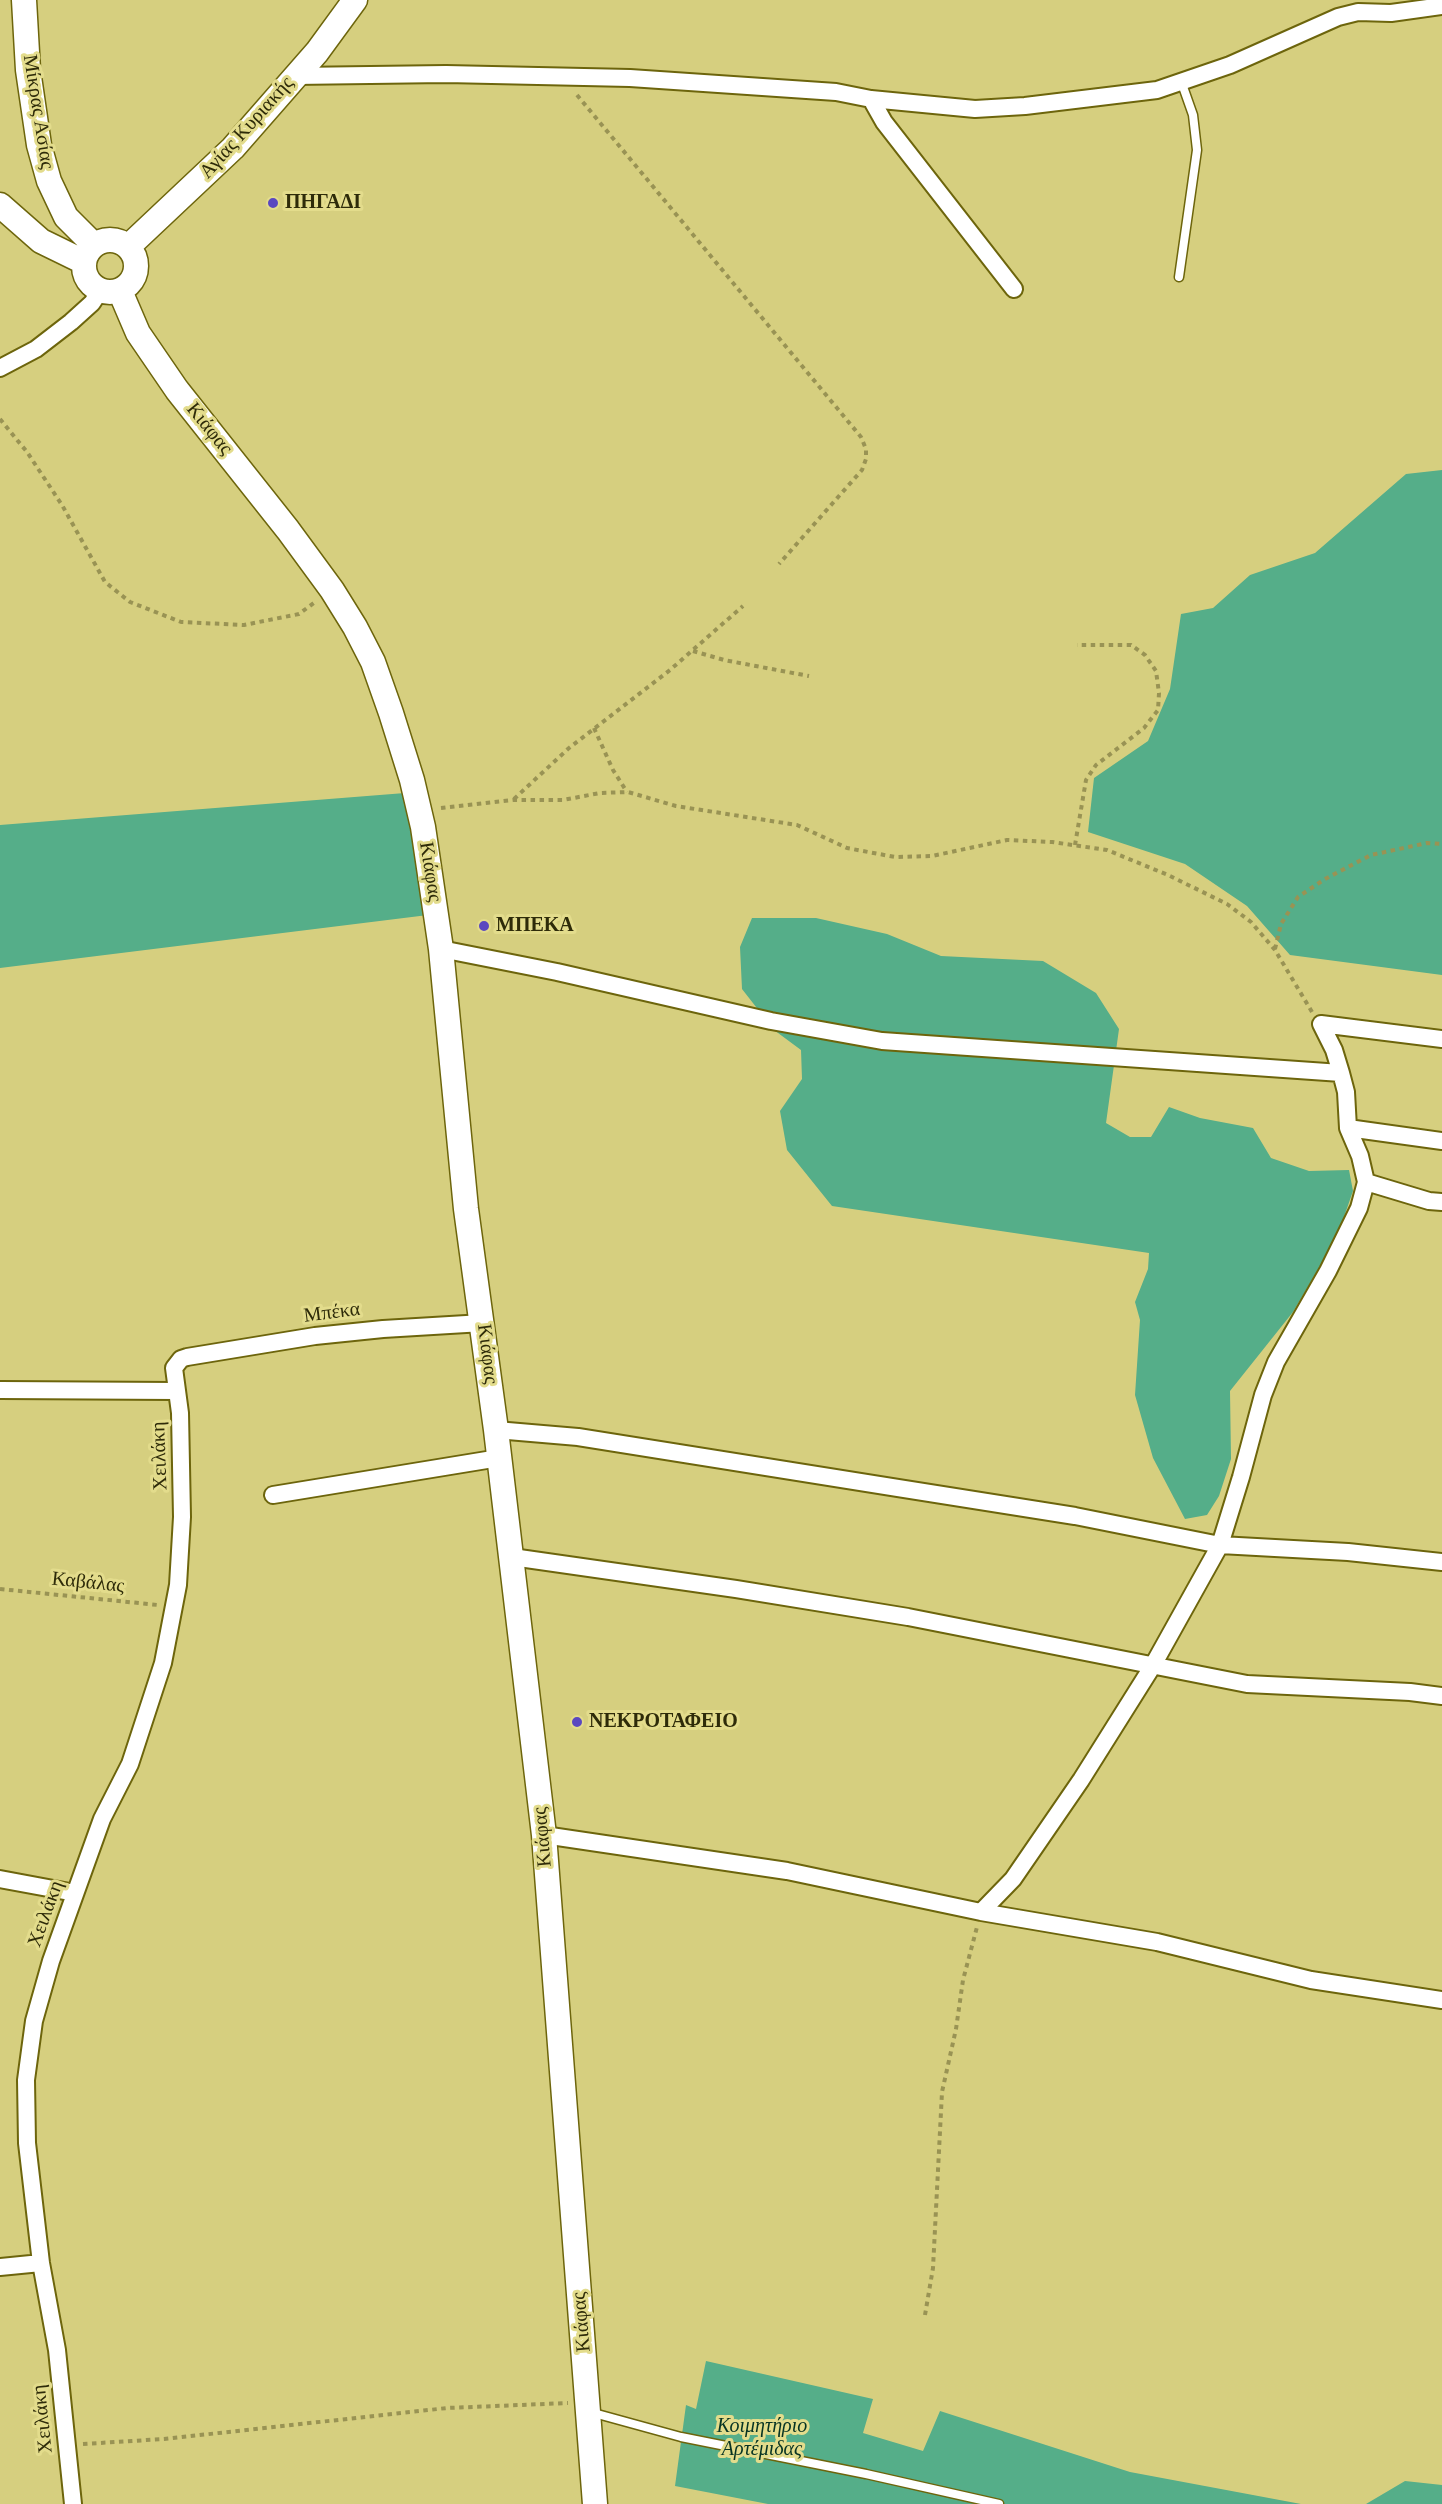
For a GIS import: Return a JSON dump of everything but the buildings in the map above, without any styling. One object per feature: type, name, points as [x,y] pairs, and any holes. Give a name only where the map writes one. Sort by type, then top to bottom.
[{"type":"street","name":"Μίκρας Ασίας","points":[[24,0],[28,70],[39,145],[47,172],[66,217],[89,254]]},
{"type":"street","name":"Αγίας Κυριακής","points":[[129,246],[233,148],[317,51],[355,0]]},
{"type":"street","points":[[294,76],[562,76],[786,88],[975,109],[1025,106],[1133,95],[1157,90],[1230,65],[1338,17],[1358,12],[1391,14],[1442,6]]},
{"type":"street","points":[[871,99],[884,122],[1014,289]]},
{"type":"street","points":[[0,205],[40,241],[64,254],[89,254],[111,239],[129,246],[137,262],[133,280],[110,291],[36,348],[0,368]]},
{"type":"street","points":[[89,254],[85,274],[91,284],[110,291]]},
{"type":"street","name":"Κιάφας","points":[[110,291],[177,390],[243,471],[332,590],[373,662],[392,713],[419,811],[434,891],[466,1209],[483,1323],[544,1835],[595,2504]]},
{"type":"street","points":[[441,949],[556,972],[771,1022],[882,1041],[1341,1072]]},
{"type":"street","points":[[981,1912],[1013,1879],[1081,1780],[1152,1667],[1220,1545],[1263,1395],[1276,1362],[1328,1271],[1359,1208],[1366,1182],[1360,1156],[1348,1128],[1346,1092],[1341,1072],[1334,1050],[1321,1024]]},
{"type":"street","points":[[1321,1024],[1442,1039]]},
{"type":"street","points":[[1348,1128],[1442,1141]]},
{"type":"street","points":[[1366,1182],[1429,1201],[1442,1202]]},
{"type":"street","name":"Μπέκα","points":[[187,1357],[315,1336],[483,1323]]},
{"type":"street","name":"Χειλάκη","points":[[73,2504],[57,2350],[41,2263],[27,2143],[26,2080],[34,2021],[51,1961],[102,1819],[130,1764],[163,1663],[178,1585],[182,1516],[182,1468],[174,1368],[181,1359],[187,1357]]},
{"type":"street","points":[[0,1390],[176,1391]]},
{"type":"street","points":[[496,1430],[578,1437],[1075,1516],[1220,1545],[1348,1552],[1442,1562]]},
{"type":"street","points":[[273,1495],[499,1458]]},
{"type":"street","points":[[512,1557],[724,1587],[908,1617],[1247,1684],[1410,1692],[1442,1696]]},
{"type":"street","points":[[544,1835],[787,1870],[981,1912],[1157,1942],[1311,1980],[1442,2000]]},
{"type":"street","points":[[0,1879],[75,1893]]},
{"type":"street","points":[[0,2267],[41,2263]]},
{"type":"lane","points":[[1179,277],[1197,150],[1193,115],[1181,81]]},
{"type":"lane","points":[[589,2407],[681,2437],[866,2474],[999,2504]]},
{"type":"path","points":[[562,76],[861,437],[866,449],[866,459],[862,470],[779,564]]},
{"type":"path","points":[[0,419],[27,452],[62,505],[105,582],[130,602],[181,622],[244,625],[299,614],[332,590]]},
{"type":"path","points":[[513,800],[594,728],[693,650],[743,606]]},
{"type":"path","points":[[1075,845],[1086,780],[1096,765],[1144,728],[1158,710],[1159,693],[1156,671],[1145,656],[1131,645],[1077,645]]},
{"type":"path","points":[[693,650],[724,660],[809,676]]},
{"type":"path","points":[[594,728],[613,770],[628,792]]},
{"type":"path","points":[[419,811],[513,800],[563,800],[600,793],[628,792],[676,806],[797,825],[847,848],[895,857],[932,856],[1007,840],[1052,842],[1107,850],[1168,875],[1227,904],[1251,922],[1275,950],[1304,1002],[1321,1024]]},
{"type":"path","points":[[1275,950],[1281,924],[1298,897],[1325,879],[1371,855],[1427,843],[1442,843]]},
{"type":"path","name":"Καβάλας","points":[[0,1589],[173,1607]]},
{"type":"path","points":[[925,2315],[933,2268],[942,2092],[956,2029],[963,1980],[981,1912]]},
{"type":"path","points":[[67,2445],[164,2439],[447,2408],[589,2407]]},
{"type":"green space","points":[[1442,470],[1442,975],[1290,955],[1247,906],[1185,864],[1088,832],[1094,778],[1148,741],[1170,689],[1181,614],[1213,608],[1250,575],[1315,553],[1406,474]]},
{"type":"green space","points":[[405,793],[428,915],[0,968],[0,825]]},
{"type":"green space","points":[[752,918],[816,918],[887,934],[941,956],[1043,961],[1096,993],[1119,1029],[1106,1123],[1130,1137],[1151,1137],[1169,1107],[1200,1118],[1253,1128],[1271,1158],[1309,1171],[1349,1170],[1353,1191],[1337,1237],[1293,1312],[1230,1391],[1231,1459],[1219,1496],[1207,1515],[1185,1519],[1153,1458],[1135,1395],[1140,1320],[1135,1302],[1148,1269],[1149,1253],[832,1206],[787,1150],[780,1111],[802,1079],[801,1050],[774,1030],[742,989],[740,947]]},
{"type":"green space","name":"Κοιμητήριο Αρτέμιδας","points":[[706,2361],[873,2399],[863,2433],[923,2451],[940,2411],[1130,2472],[1301,2504],[768,2504],[675,2486],[686,2405],[696,2409]]},
{"type":"green space","points":[[1405,2481],[1442,2485],[1442,2504],[1366,2504]]},
{"type":"place","name":"ΠΗΓΑΔΙ","points":[[273,203]]},
{"type":"place","name":"ΜΠΕΚΑ","points":[[484,926]]},
{"type":"place","name":"ΝΕΚΡΟΤΑΦΕΙΟ","points":[[577,1722]]}]
